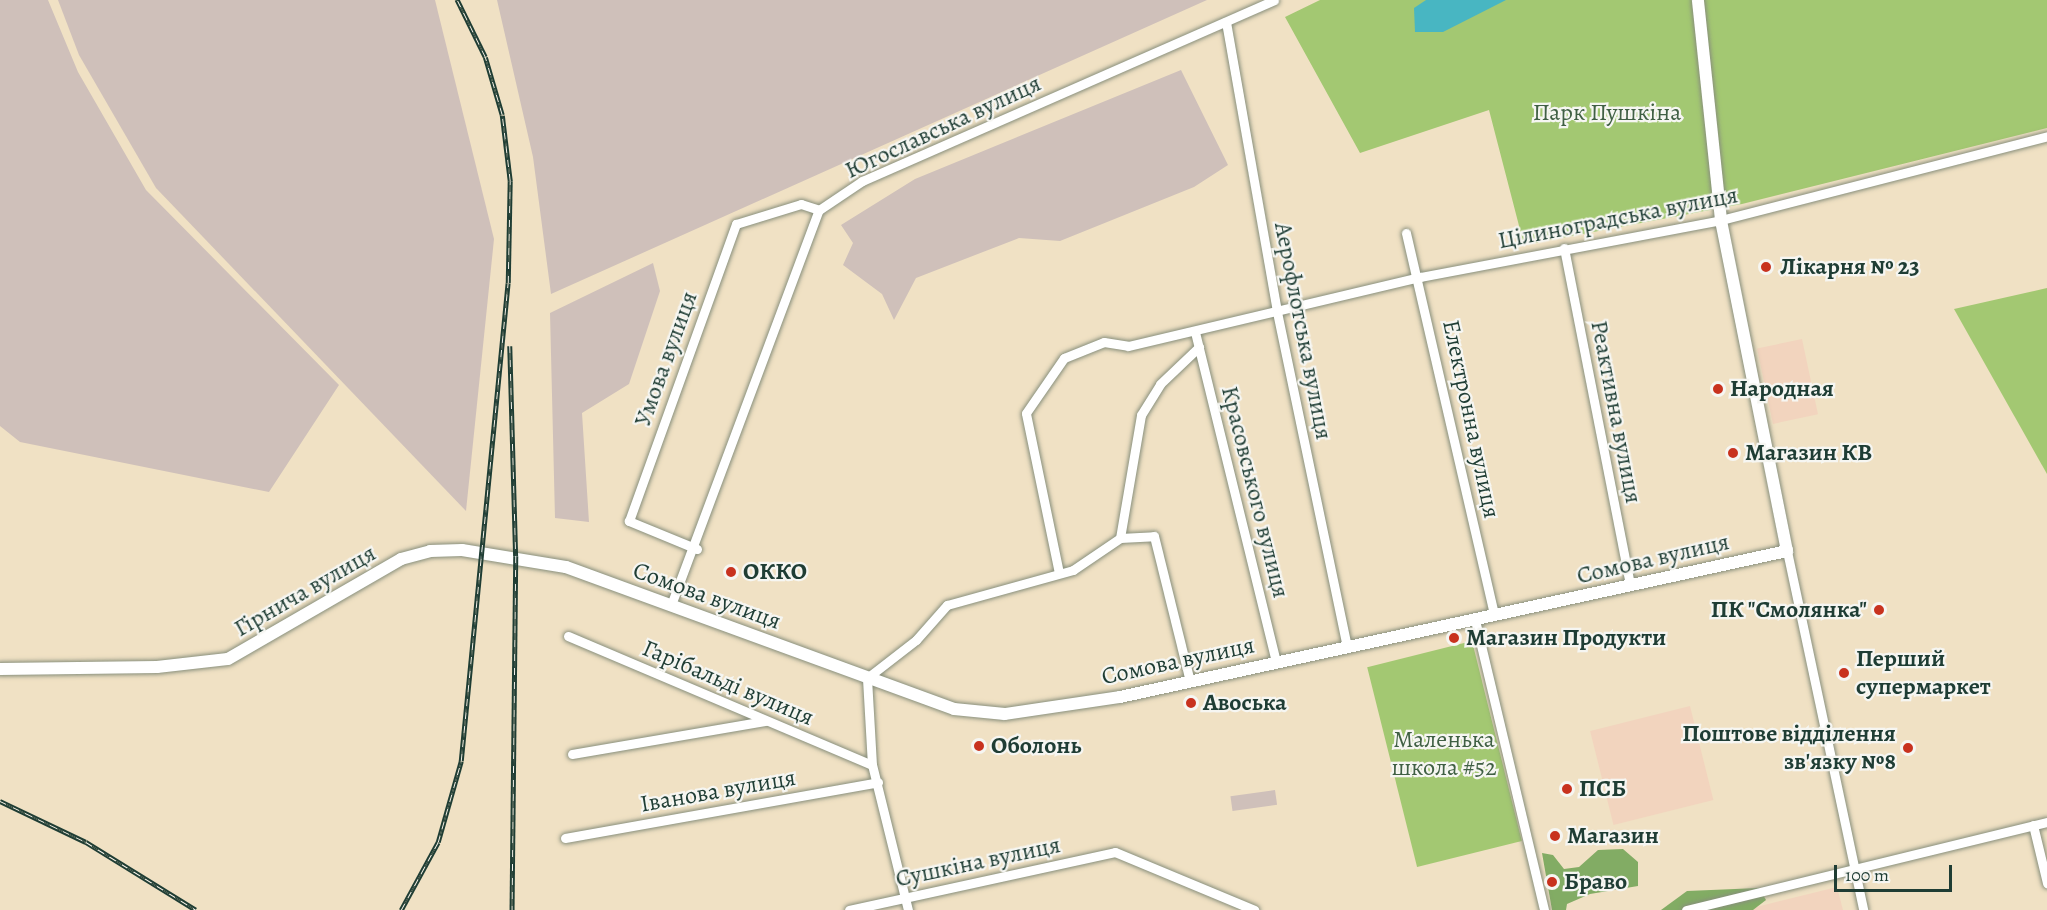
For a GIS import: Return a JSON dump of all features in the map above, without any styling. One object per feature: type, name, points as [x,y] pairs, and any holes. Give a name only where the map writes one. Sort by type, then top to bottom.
[{"type":"main road","points":[[1698,0],[1721,220],[1787,551]]},
{"type":"main road","name":"Гірнича вулиця","points":[[0,669],[157,667],[228,659],[401,559],[430,551],[516,556],[592,576]]},
{"type":"main road","name":"Сомова вулиця","points":[[592,576],[954,709],[1005,714],[1190,681],[1787,551]]},
{"type":"street","name":"Югославська вулиця","points":[[819,210],[862,181],[1274,0]]},
{"type":"street","name":"Аерофлотська вулиця","points":[[1226,22],[1277,312],[1347,646]]},
{"type":"street","name":"Цілиноградська вулиця","points":[[1059,573],[1027,408],[1064,358],[1104,342],[1128,346],[1420,278],[1564,248],[1721,220],[2047,136]]},
{"type":"street","name":"Умова вулиця","points":[[696,549],[629,520],[716,279],[736,224],[801,204],[819,210]]},
{"type":"street","points":[[671,605],[696,549],[819,210]]},
{"type":"street","name":"Електронна вулиця","points":[[1406,233],[1420,278],[1494,615]]},
{"type":"street","name":"Реактивна вулиця","points":[[1564,248],[1630,584]]},
{"type":"street","name":"Красовського вулиця","points":[[1195,332],[1276,661]]},
{"type":"street","points":[[1120,538],[1141,415],[1160,384],[1199,347]]},
{"type":"street","points":[[908,910],[872,765],[867,678],[916,640],[947,605],[1059,573],[1120,538],[1154,536],[1190,681]]},
{"type":"street","points":[[1787,551],[1863,910]]},
{"type":"street","points":[[1475,620],[1544,910]]},
{"type":"street","name":"Гарібальді вулиця","points":[[568,636],[872,765]]},
{"type":"street","points":[[572,754],[766,721]]},
{"type":"street","name":"Іванова вулиця","points":[[565,837],[878,782]]},
{"type":"street","points":[[1686,910],[1854,871],[2047,822]]},
{"type":"street","points":[[2033,825],[2047,883]]},
{"type":"street","name":"Сушкіна вулиця","points":[[849,910],[1115,852],[1254,910]]},
{"type":"shaded area","points":[[0,0],[48,0],[78,72],[146,190],[339,385],[269,492],[20,442],[0,426]]},
{"type":"shaded area","points":[[58,0],[435,0],[494,239],[466,511],[156,188],[79,55]]},
{"type":"shaded area","points":[[497,0],[1207,0],[551,294],[533,157]]},
{"type":"shaded area","points":[[1181,70],[1228,165],[1194,187],[1060,241],[1019,238],[916,278],[894,320],[882,294],[843,265],[853,243],[841,225],[915,179]]},
{"type":"shaded area","points":[[653,263],[660,291],[629,384],[582,413],[589,522],[555,518],[550,313]]},
{"type":"shaded area","points":[[1802,339],[1818,414],[1773,424],[1757,349]]},
{"type":"shaded area","points":[[1690,706],[1713,800],[1614,825],[1590,731]]},
{"type":"shaded area","points":[[1275,790],[1277,805],[1233,811],[1230,796]]},
{"type":"shaded area","points":[[1837,887],[1843,910],[1744,910]]},
{"type":"green space","name":"Парк Пушкіна","points":[[1320,0],[2047,0],[2047,128],[1742,204],[1524,245],[1489,110],[1360,153],[1285,17]]},
{"type":"green space","points":[[2047,288],[2047,474],[1954,309]]},
{"type":"green space","name":"Маленька школа #52","points":[[1472,641],[1522,841],[1417,867],[1367,667]]},
{"type":"green space","points":[[1623,849],[1638,862],[1638,886],[1590,894],[1567,904],[1566,910],[1552,910],[1542,853],[1553,855],[1564,869],[1579,867],[1598,850]]},
{"type":"green space","points":[[1759,888],[1766,900],[1753,910],[1661,910],[1687,891]]},
{"type":"water","points":[[1426,0],[1506,0],[1443,32],[1415,32],[1414,8]]},
{"type":"railway","points":[[401,910],[438,842],[461,761],[508,283],[510,181],[502,115],[485,57],[457,0]]},
{"type":"railway","points":[[510,346],[516,556],[512,910]]},
{"type":"railway","points":[[0,801],[86,842],[196,910]]},
{"type":"place","name":"Лікарня № 23","points":[[1766,267]]},
{"type":"place","name":"Народная","points":[[1718,389]]},
{"type":"place","name":"Магазин КВ","points":[[1733,453]]},
{"type":"place","name":"ОККО","points":[[731,572]]},
{"type":"place","name":"ПК \"Смолянка\"","points":[[1879,610]]},
{"type":"place","name":"Магазин Продукти","points":[[1454,638]]},
{"type":"place","name":"Перший супермаркет","points":[[1844,673]]},
{"type":"place","name":"Авоська","points":[[1191,703]]},
{"type":"place","name":"Оболонь","points":[[979,746]]},
{"type":"place","name":"Поштове відділення зв'язку №8","points":[[1908,748]]},
{"type":"place","name":"ПСБ","points":[[1567,789]]},
{"type":"place","name":"Магазин","points":[[1555,836]]},
{"type":"place","name":"Браво","points":[[1552,882]]}]
